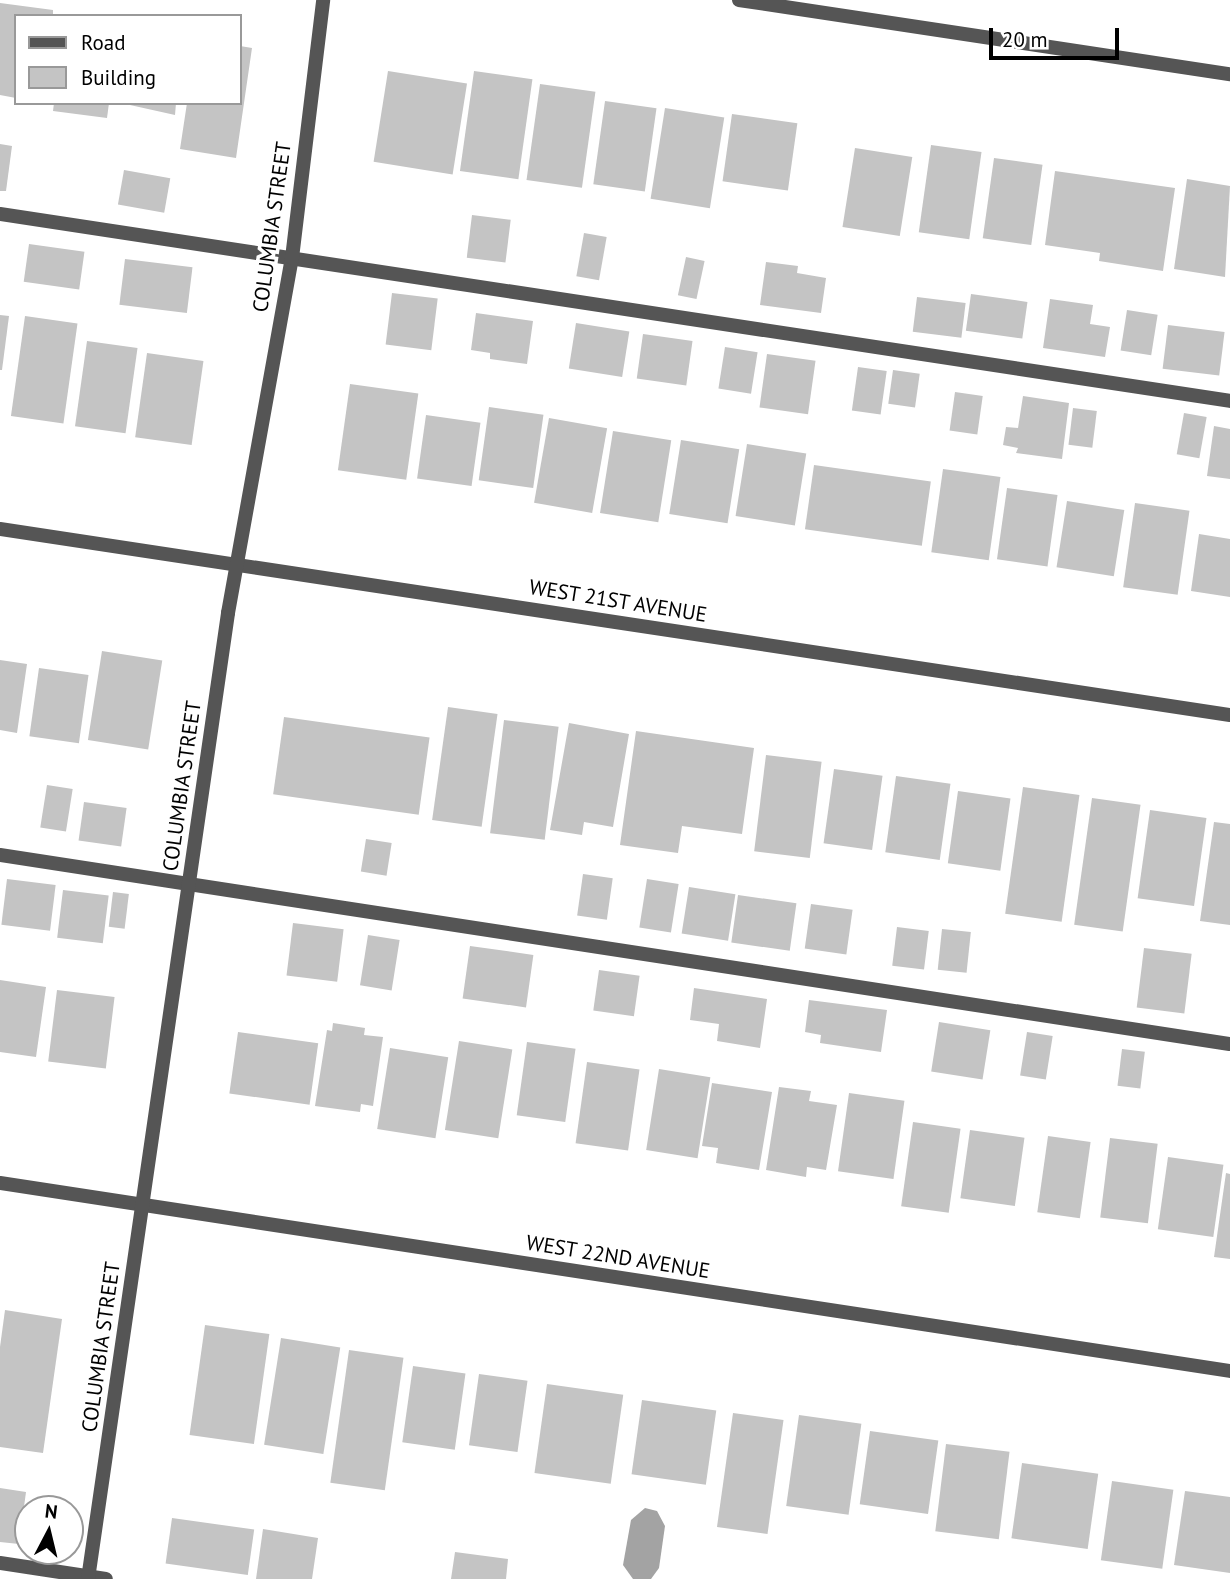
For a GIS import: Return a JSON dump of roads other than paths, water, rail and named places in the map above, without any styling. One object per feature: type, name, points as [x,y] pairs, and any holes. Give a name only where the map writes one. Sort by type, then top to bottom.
[{"type":"street","name":"COLUMBIA STREET","points":[[88,1578],[237,564],[292,258],[323,0]]},
{"type":"street","points":[[739,0],[1230,74]]},
{"type":"street","points":[[0,214],[1230,401]]},
{"type":"street","name":"WEST 21ST AVENUE","points":[[0,529],[1230,715]]},
{"type":"street","points":[[0,855],[1230,1044]]},
{"type":"street","name":"WEST 22ND AVENUE","points":[[0,1183],[1230,1371]]},
{"type":"street","points":[[0,1563],[106,1579]]}]
